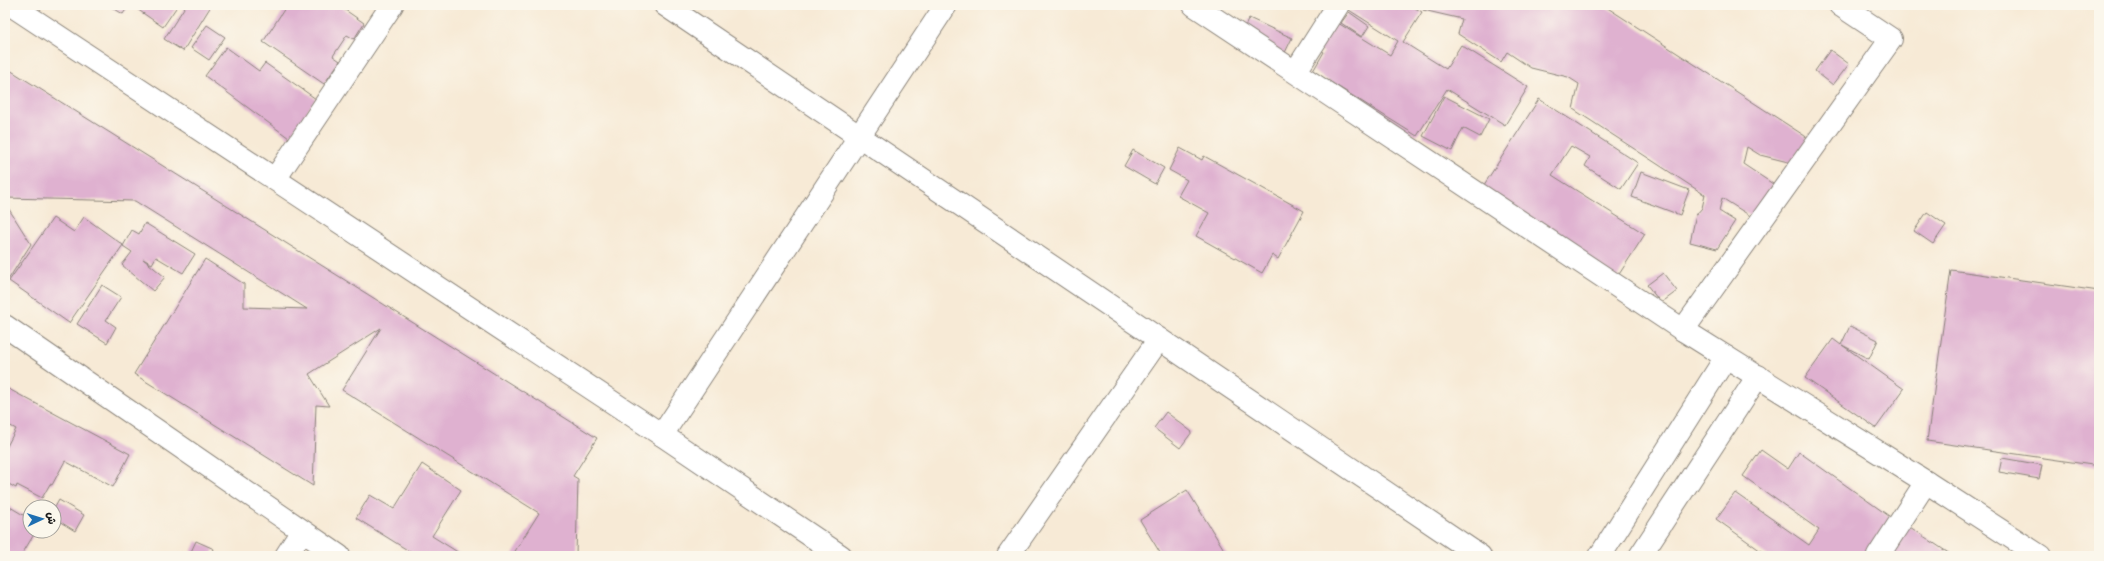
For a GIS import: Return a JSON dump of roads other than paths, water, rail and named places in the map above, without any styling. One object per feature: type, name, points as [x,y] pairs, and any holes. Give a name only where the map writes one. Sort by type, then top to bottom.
[{"type":"street","points":[[11,5],[662,435],[841,556]]},
{"type":"street","points":[[275,179],[392,5]]},
{"type":"street","points":[[666,5],[1480,556]]},
{"type":"street","points":[[662,435],[946,5]]},
{"type":"street","points":[[1194,5],[1296,71],[1683,330],[1926,482],[2040,556]]},
{"type":"street","points":[[1296,71],[1338,5]]},
{"type":"street","points":[[1683,330],[1891,39],[1849,7]]},
{"type":"street","points":[[5,326],[339,556]]},
{"type":"street","points":[[1008,556],[1159,339]]},
{"type":"street","points":[[1600,556],[1726,356]]},
{"type":"street","points":[[1640,556],[1758,376]]},
{"type":"street","points":[[1878,556],[1926,482]]},
{"type":"street","points":[[286,556],[302,531]]}]
